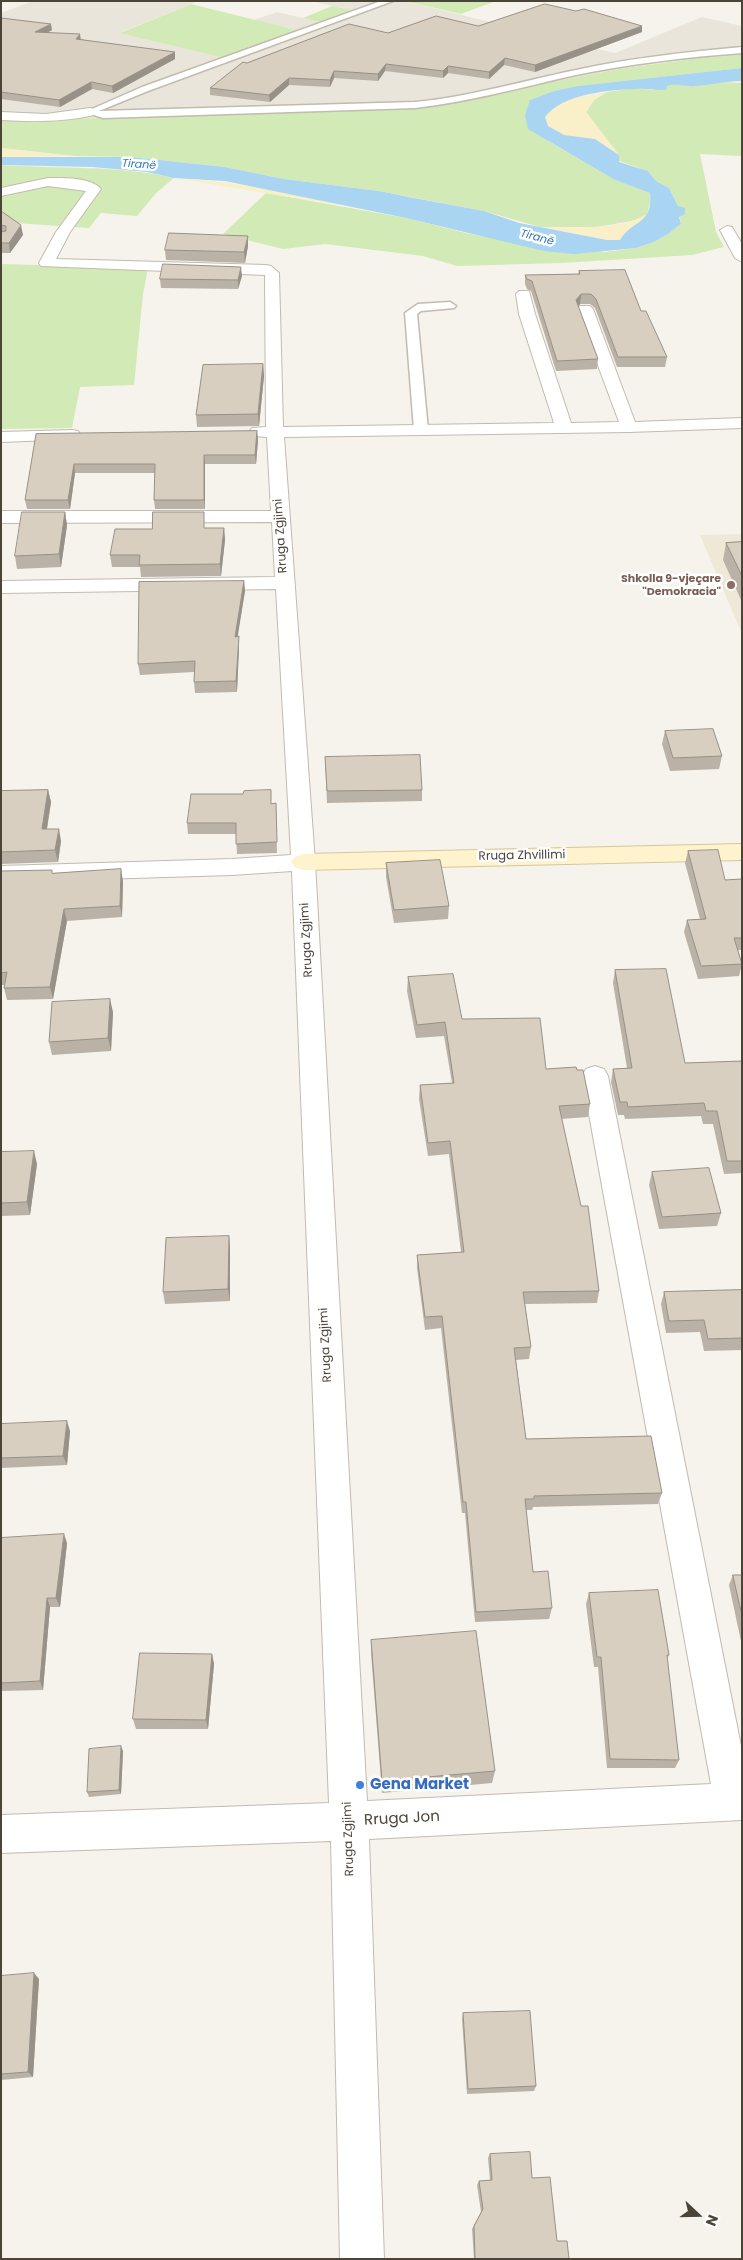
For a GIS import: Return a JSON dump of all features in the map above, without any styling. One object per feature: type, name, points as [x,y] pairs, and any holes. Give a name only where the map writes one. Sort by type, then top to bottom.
[{"type":"street","points":[[1,116],[31,118],[75,116],[90,112]]},
{"type":"street","name":"Rruga Zgjimi","points":[[1,192],[38,181],[87,186],[94,189],[64,232],[46,263],[256,269],[272,273],[275,431],[279,516],[303,862],[349,1821],[362,2259]]},
{"type":"street","points":[[727,230],[742,258]]},
{"type":"street","points":[[524,294],[527,314],[564,428]]},
{"type":"street","points":[[585,309],[629,427]]},
{"type":"street","points":[[246,432],[629,427],[742,423]]},
{"type":"street","points":[[1,437],[89,435]]},
{"type":"street","points":[[1,517],[279,516]]},
{"type":"street","points":[[1,587],[284,584]]},
{"type":"street","name":"Rruga Zhvillimi","points":[[303,862],[742,852]]},
{"type":"street","points":[[1,874],[232,868],[303,862]]},
{"type":"street","points":[[595,1076],[738,1802]]},
{"type":"street","name":"Rruga Jon","points":[[1,1834],[349,1821],[738,1802]]},
{"type":"lane","points":[[90,112],[145,89],[389,1]]},
{"type":"lane","points":[[90,112],[103,115],[415,105],[464,98],[578,72],[706,53],[742,50]]},
{"type":"lane","points":[[421,430],[411,313],[418,308],[450,306]]},
{"type":"shaded area","points":[[33,1],[198,1],[121,32],[295,31],[254,20],[277,12],[320,22],[350,10],[311,1],[405,1],[615,53],[702,17],[742,26],[742,44],[721,54],[619,69],[423,107],[36,121],[1,120],[1,13]]},
{"type":"shaded area","name":"Shkolla 9-vjeçare \"Demokracia\"","points":[[742,534],[742,634],[700,535]]},
{"type":"green space","points":[[405,1],[496,1],[461,14]]},
{"type":"green space","points":[[191,4],[296,30],[221,57],[120,33]]},
{"type":"green space","points":[[332,6],[351,10],[320,22],[303,18]]},
{"type":"green space","points":[[742,52],[742,68],[577,86],[554,91],[530,100],[548,141],[615,180],[650,193],[647,214],[637,220],[597,227],[540,227],[484,211],[379,191],[284,179],[225,167],[131,157],[74,156],[1,148],[1,120],[35,121],[423,107],[619,69]]},
{"type":"green space","points":[[723,82],[742,83],[742,156],[700,154],[716,232],[724,247],[692,255],[561,263],[457,266],[423,256],[325,244],[283,249],[223,234],[266,193],[406,218],[470,234],[605,252],[636,248],[654,242],[681,224],[678,206],[669,188],[656,181],[648,171],[619,161],[619,155],[586,112],[594,100],[607,92],[636,88],[653,90],[672,84],[692,86]]},
{"type":"green space","points":[[1,165],[110,169],[174,178],[156,193],[137,216],[101,213],[89,228],[1,222]]},
{"type":"green space","points":[[1,264],[148,268],[143,294],[134,385],[80,387],[72,428],[1,429]]},
{"type":"sand","points":[[607,92],[594,100],[586,112],[619,155],[595,139],[563,135],[548,126],[545,117],[558,105],[573,98]]},
{"type":"sand","points":[[1,148],[74,156],[1,157]]},
{"type":"sand","points":[[174,178],[260,187],[344,206]]},
{"type":"sand","points":[[647,214],[646,218],[628,230],[620,240],[608,240],[540,227],[609,226],[635,220]]},
{"type":"water","name":"Tiranë","points":[[742,68],[742,81],[695,86],[671,85],[667,86],[666,90],[639,89],[599,92],[562,103],[545,117],[548,126],[564,135],[595,139],[619,155],[619,162],[648,171],[656,181],[669,188],[678,206],[685,208],[685,214],[679,217],[681,224],[654,242],[636,248],[574,254],[544,251],[406,218],[225,181],[174,178],[147,172],[93,167],[1,165],[1,157],[131,157],[225,167],[284,179],[379,191],[484,211],[519,223],[607,240],[620,240],[625,233],[645,216],[650,203],[650,193],[615,180],[528,129],[525,115],[530,100],[554,91],[577,86]]},
{"type":"building","points":[[545,4],[576,11],[584,9],[642,26],[535,65],[505,58],[489,72],[448,66],[443,71],[386,64],[378,74],[334,71],[330,80],[289,78],[269,95],[210,88],[243,62],[247,63],[349,24],[388,33],[436,16],[478,26]]},
{"type":"building","points":[[1,18],[51,24],[35,32],[80,34],[76,39],[175,52],[112,86],[91,82],[59,100],[1,92]]},
{"type":"building","points":[[1,211],[21,225],[9,243],[1,243],[1,232],[6,231],[6,226],[1,225]]},
{"type":"building","points":[[169,233],[248,236],[244,252],[165,250]]},
{"type":"building","points":[[163,264],[241,267],[238,280],[160,279]]},
{"type":"building","points":[[625,270],[641,311],[646,311],[667,357],[618,357],[596,299],[591,294],[581,294],[576,300],[598,359],[557,361],[532,281],[527,279],[525,275],[580,274],[579,271]]},
{"type":"building","points":[[263,364],[258,414],[196,415],[203,365]]},
{"type":"building","points":[[257,431],[255,455],[204,455],[204,500],[154,500],[155,464],[74,464],[68,500],[25,500],[36,434]]},
{"type":"building","points":[[22,512],[65,512],[59,554],[15,556]]},
{"type":"building","points":[[153,512],[204,512],[204,528],[224,528],[220,564],[139,565],[140,555],[110,555],[115,529],[152,529]]},
{"type":"building","points":[[742,542],[742,576],[726,543]]},
{"type":"building","points":[[244,581],[235,637],[239,636],[236,681],[194,682],[195,661],[138,664],[139,582]]},
{"type":"building","points":[[713,729],[722,756],[673,758],[665,731]]},
{"type":"building","points":[[420,755],[422,790],[327,791],[325,757]]},
{"type":"building","points":[[48,790],[42,829],[59,829],[55,850],[1,852],[1,791]]},
{"type":"building","points":[[271,790],[271,804],[276,803],[277,842],[236,844],[236,823],[187,823],[191,794],[243,794],[244,791]]},
{"type":"building","points":[[718,850],[725,880],[742,879],[742,938],[734,938],[742,964],[701,966],[687,920],[706,919],[688,851]]},
{"type":"building","points":[[440,860],[449,906],[394,910],[386,863]]},
{"type":"building","points":[[121,869],[120,906],[64,909],[50,987],[4,988],[7,972],[1,973],[1,871],[52,870],[52,873]]},
{"type":"building","points":[[666,969],[685,1063],[742,1061],[742,1161],[727,1161],[717,1111],[706,1111],[704,1103],[628,1107],[627,1102],[620,1102],[613,1069],[632,1068],[615,970]]},
{"type":"building","points":[[453,974],[462,1019],[540,1018],[546,1069],[576,1067],[577,1070],[583,1070],[590,1104],[559,1106],[581,1206],[588,1206],[599,1291],[523,1292],[531,1347],[514,1348],[526,1439],[651,1436],[662,1493],[534,1496],[534,1499],[525,1499],[533,1572],[548,1571],[552,1608],[476,1612],[466,1502],[463,1502],[442,1316],[425,1317],[417,1255],[464,1252],[450,1141],[428,1143],[420,1085],[454,1083],[445,1022],[417,1025],[408,977]]},
{"type":"building","points":[[110,999],[108,1038],[49,1042],[52,1002]]},
{"type":"building","points":[[34,1151],[27,1202],[1,1203],[1,1152]]},
{"type":"building","points":[[709,1168],[721,1213],[662,1217],[652,1172]]},
{"type":"building","points":[[229,1236],[228,1289],[163,1292],[166,1238]]},
{"type":"building","points":[[742,1290],[742,1338],[708,1339],[704,1320],[669,1321],[664,1292]]},
{"type":"building","points":[[67,1421],[63,1456],[1,1458],[1,1424]]},
{"type":"building","points":[[64,1534],[56,1598],[47,1598],[40,1681],[1,1683],[1,1538]]},
{"type":"building","points":[[733,1575],[742,1575],[742,1615]]},
{"type":"building","points":[[658,1590],[669,1655],[667,1655],[679,1760],[610,1759],[601,1657],[597,1657],[589,1593]]},
{"type":"building","points":[[476,1631],[495,1771],[382,1781],[371,1640]]},
{"type":"building","points":[[140,1653],[212,1654],[206,1720],[133,1719]]},
{"type":"building","points":[[121,1746],[119,1790],[87,1792],[89,1749]]},
{"type":"building","points":[[34,1973],[28,2072],[1,2074],[1,1976]]},
{"type":"building","points":[[530,2011],[536,2086],[468,2089],[463,2013]]},
{"type":"building","points":[[530,2152],[532,2178],[550,2177],[557,2241],[567,2241],[569,2259],[475,2259],[474,2226],[483,2209],[479,2181],[492,2180],[490,2154]]},
{"type":"place","name":"Shkolla 9-vjeçare \"Demokracia\"","points":[[731,585]]},
{"type":"place","name":"Gena Market","points":[[360,1785]]}]
